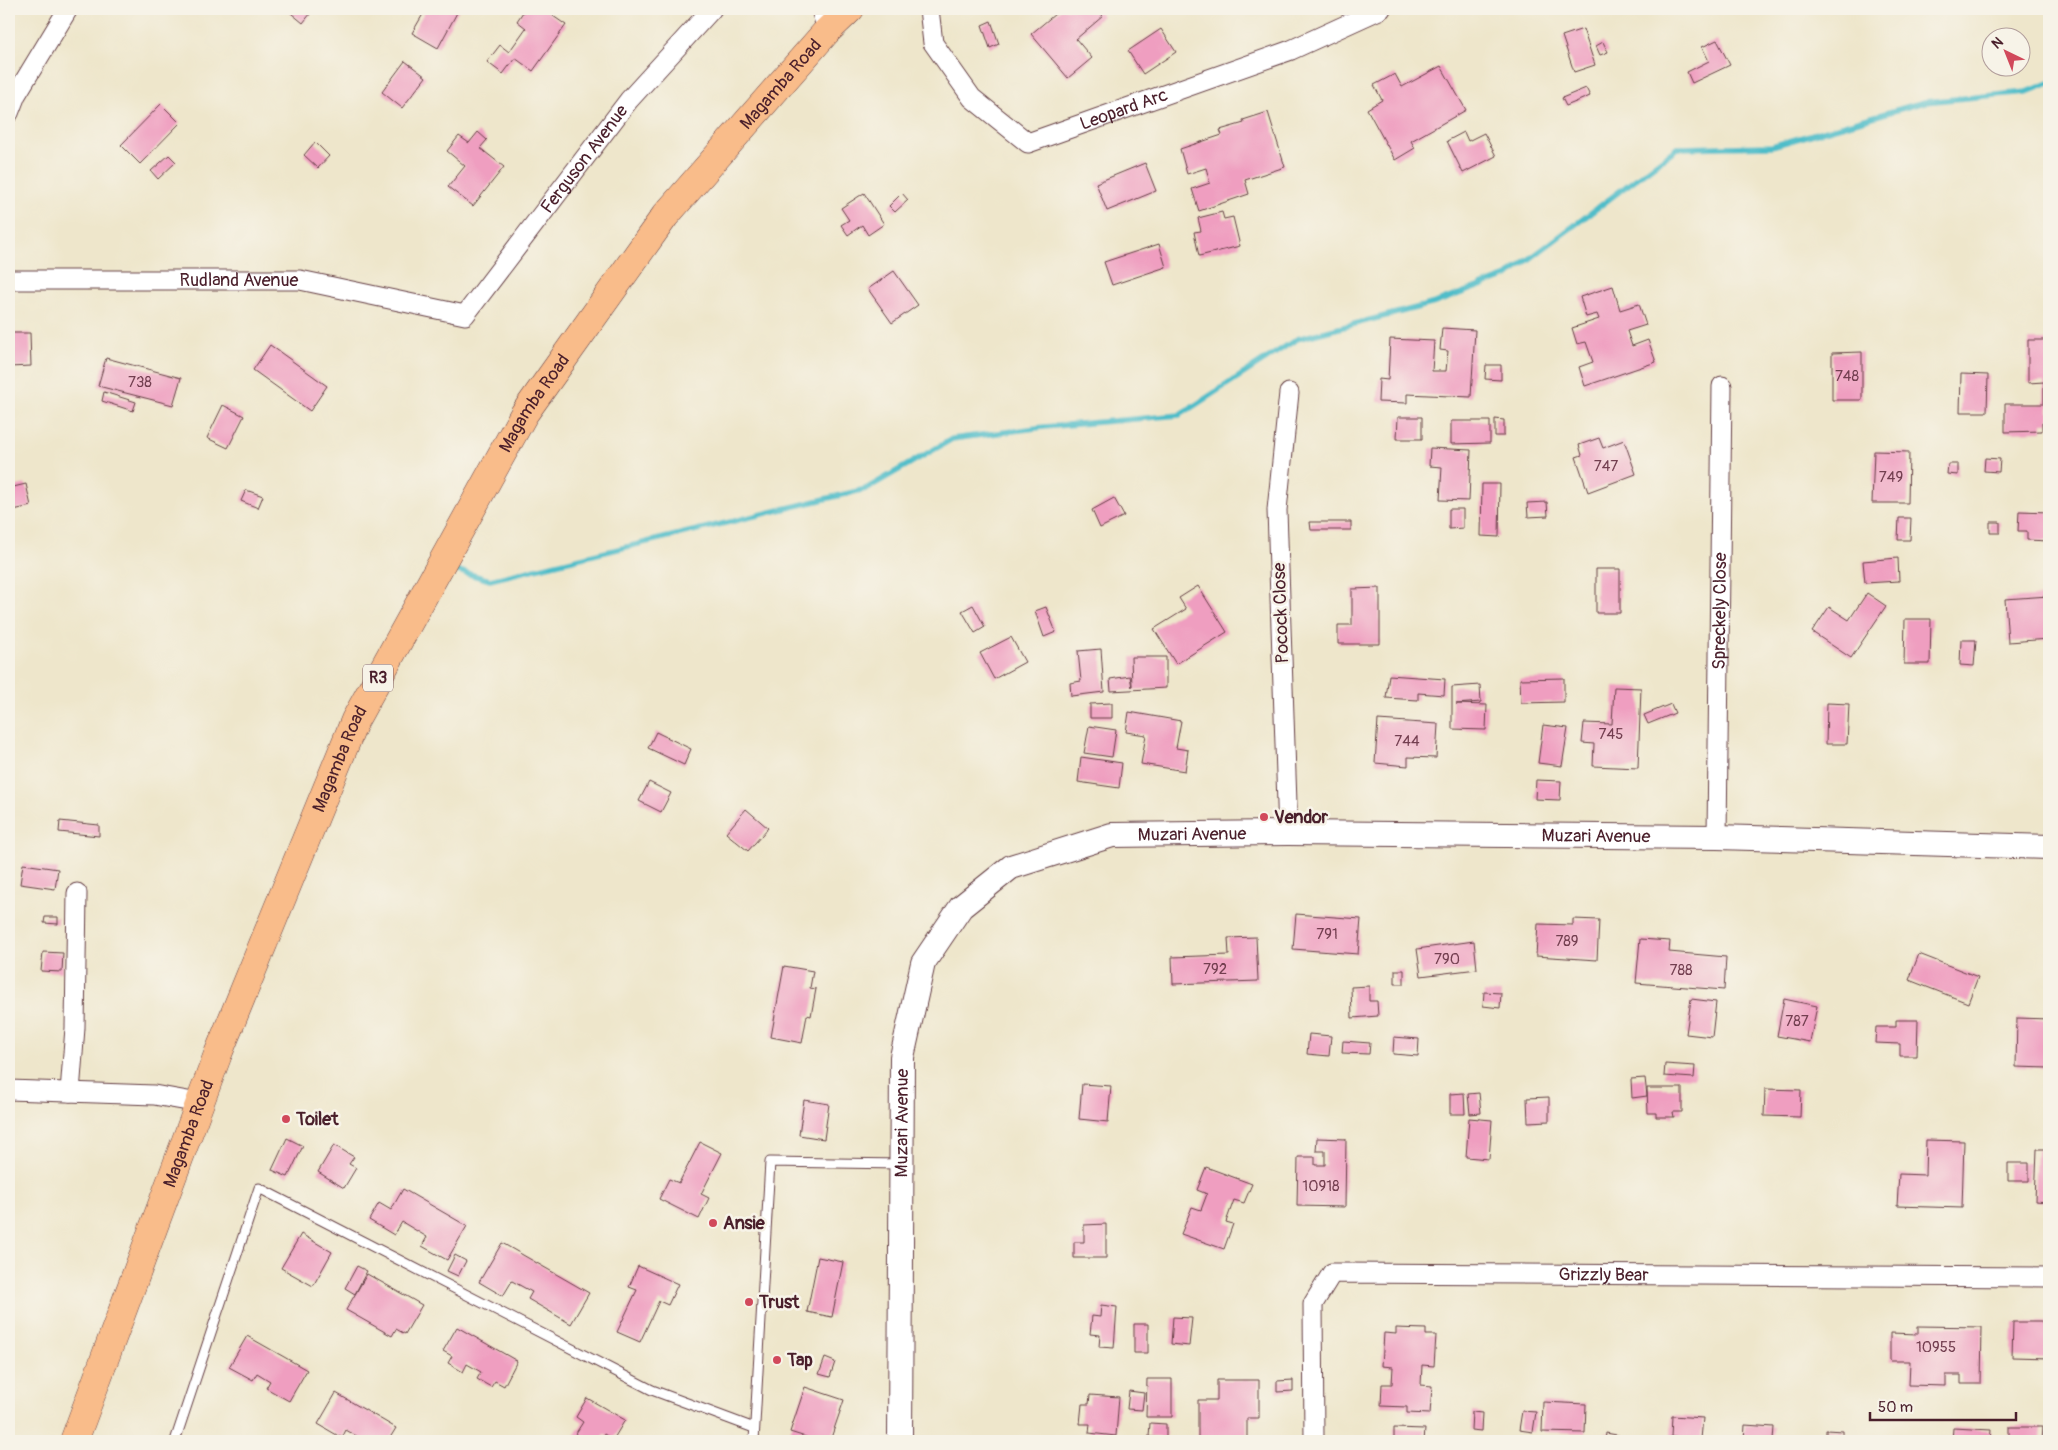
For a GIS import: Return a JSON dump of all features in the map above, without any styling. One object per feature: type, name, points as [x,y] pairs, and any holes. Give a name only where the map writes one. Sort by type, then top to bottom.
[{"type":"highway","name":"Magamba Road","points":[[74,1441],[199,1103],[355,720],[524,414],[665,216],[824,20],[850,9]]},
{"type":"street","points":[[9,113],[16,95],[68,9]]},
{"type":"street","name":"Ferguson Avenue","points":[[465,315],[629,100],[712,9]]},
{"type":"street","name":"Leopard Arc","points":[[929,9],[933,43],[972,98],[1028,144],[1291,50],[1380,9]]},
{"type":"street","name":"Rudland Avenue","points":[[9,280],[300,280],[465,315]]},
{"type":"street","name":"Spreckely Close","points":[[1717,837],[1722,386]]},
{"type":"street","name":"Pocock Close","points":[[1288,833],[1277,510],[1289,393]]},
{"type":"street","name":"Muzari Avenue","points":[[900,1441],[902,1057],[923,963],[961,907],[1012,867],[1112,835],[1288,833],[1717,837],[2049,846]]},
{"type":"street","points":[[70,1092],[75,1028],[77,893]]},
{"type":"street","points":[[9,1090],[154,1095],[199,1103]]},
{"type":"street","name":"Grizzly Bear","points":[[1314,1441],[1313,1304],[1332,1273],[2049,1277]]},
{"type":"lane","points":[[754,1441],[770,1162],[902,1164]]},
{"type":"lane","points":[[175,1441],[260,1188],[652,1390],[754,1428]]},
{"type":"building","points":[[286,9],[314,9],[303,23]]},
{"type":"building","points":[[426,9],[459,9],[438,48],[412,33]]},
{"type":"building","points":[[525,9],[543,9],[566,25],[533,71],[515,58],[503,74],[487,62],[500,45],[509,52],[526,28],[517,21]]},
{"type":"building","points":[[1061,9],[1096,9],[1103,16],[1076,39],[1092,58],[1068,78],[1031,34]]},
{"type":"building","points":[[991,21],[999,44],[990,48],[982,25]]},
{"type":"building","points":[[1161,29],[1176,52],[1143,74],[1128,51]]},
{"type":"building","points":[[1583,29],[1595,65],[1574,72],[1562,36]]},
{"type":"building","points":[[1717,40],[1730,65],[1692,83],[1687,72],[1709,61],[1702,47]]},
{"type":"building","points":[[1603,42],[1608,52],[1600,55],[1596,46]]},
{"type":"building","points":[[405,61],[426,77],[402,108],[382,92]]},
{"type":"building","points":[[1441,66],[1466,110],[1411,141],[1415,148],[1395,160],[1367,109],[1382,100],[1374,85],[1395,74],[1402,87]]},
{"type":"building","points":[[1586,88],[1590,96],[1566,106],[1562,98]]},
{"type":"building","points":[[161,104],[180,123],[140,164],[121,145]]},
{"type":"building","points":[[1268,112],[1285,167],[1245,180],[1249,194],[1199,211],[1192,189],[1210,183],[1206,168],[1187,174],[1180,149],[1222,135],[1220,130],[1244,123],[1243,120]]},
{"type":"building","points":[[478,132],[487,140],[480,148],[504,167],[473,206],[448,187],[465,166],[447,151],[459,136],[469,143]]},
{"type":"building","points":[[1464,132],[1468,141],[1484,133],[1496,156],[1463,173],[1447,141]]},
{"type":"building","points":[[315,142],[329,156],[318,168],[304,155]]},
{"type":"building","points":[[169,155],[176,162],[158,179],[151,171]]},
{"type":"building","points":[[1145,163],[1156,191],[1107,211],[1096,183]]},
{"type":"building","points":[[864,193],[884,224],[868,235],[862,225],[848,235],[841,225],[849,220],[841,208]]},
{"type":"building","points":[[902,193],[908,200],[895,212],[889,206]]},
{"type":"building","points":[[1222,212],[1224,219],[1233,217],[1240,246],[1199,256],[1194,232],[1201,231],[1198,218]]},
{"type":"building","points":[[1159,244],[1166,267],[1112,285],[1104,262]]},
{"type":"building","points":[[894,271],[918,305],[892,323],[868,289]]},
{"type":"building","points":[[1613,286],[1620,310],[1639,304],[1646,325],[1627,331],[1632,346],[1648,340],[1656,362],[1585,386],[1579,367],[1593,362],[1586,342],[1577,344],[1572,328],[1599,319],[1597,314],[1586,317],[1580,297]]},
{"type":"building","points":[[1442,328],[1475,330],[1471,397],[1407,394],[1407,403],[1378,402],[1379,379],[1388,380],[1390,339],[1434,341],[1432,371],[1446,371],[1448,351],[1440,350]]},
{"type":"building","points":[[9,333],[30,333],[31,366],[9,367]]},
{"type":"building","points":[[2028,340],[2049,340],[2049,423],[2042,423],[2042,431],[2005,432],[2005,404],[2044,404],[2044,382],[2028,383]]},
{"type":"building","points":[[270,345],[327,386],[310,411],[253,370]]},
{"type":"building","points":[[1862,352],[1862,400],[1832,400],[1832,353]]},
{"type":"building","points":[[106,358],[181,378],[173,405],[98,386]]},
{"type":"building","points":[[1486,365],[1501,365],[1501,380],[1485,379]]},
{"type":"building","points":[[1961,374],[1988,375],[1987,412],[1960,412]]},
{"type":"building","points":[[104,392],[136,402],[133,411],[102,401]]},
{"type":"building","points":[[223,405],[244,416],[228,448],[207,438]]},
{"type":"building","points":[[1398,417],[1422,417],[1422,439],[1397,439]]},
{"type":"building","points":[[1495,419],[1504,420],[1504,436],[1495,436]]},
{"type":"building","points":[[1451,421],[1490,421],[1490,443],[1451,444]]},
{"type":"building","points":[[1599,438],[1603,448],[1624,440],[1636,474],[1588,492],[1576,457],[1582,455],[1579,445]]},
{"type":"building","points":[[1430,448],[1471,450],[1469,501],[1440,500],[1442,467],[1429,466]]},
{"type":"building","points":[[1874,451],[1909,452],[1908,503],[1872,503]]},
{"type":"building","points":[[1985,458],[2000,459],[1999,472],[1984,471]]},
{"type":"building","points":[[1948,464],[1958,464],[1958,475],[1947,474]]},
{"type":"building","points":[[26,484],[31,506],[9,511],[9,488]]},
{"type":"building","points":[[1482,484],[1500,484],[1499,537],[1481,536]]},
{"type":"building","points":[[246,490],[263,496],[258,508],[241,501]]},
{"type":"building","points":[[1114,498],[1124,516],[1100,528],[1092,510]]},
{"type":"building","points":[[1547,502],[1548,516],[1528,517],[1527,503]]},
{"type":"building","points":[[1449,509],[1463,509],[1463,528],[1449,529]]},
{"type":"building","points":[[2019,511],[2049,512],[2049,541],[2027,540],[2027,531],[2018,531]]},
{"type":"building","points":[[1899,518],[1911,518],[1910,540],[1898,540]]},
{"type":"building","points":[[1310,522],[1351,522],[1351,530],[1311,530]]},
{"type":"building","points":[[1990,522],[2000,522],[2000,533],[1990,533]]},
{"type":"building","points":[[1898,558],[1899,581],[1865,583],[1863,561]]},
{"type":"building","points":[[1596,569],[1620,569],[1620,613],[1596,613]]},
{"type":"building","points":[[1198,586],[1227,632],[1176,664],[1154,629],[1186,609],[1179,598]]},
{"type":"building","points":[[1380,588],[1380,644],[1338,644],[1338,625],[1352,625],[1352,589]]},
{"type":"building","points":[[1867,593],[1886,606],[1851,658],[1812,632],[1829,607],[1849,620]]},
{"type":"building","points":[[2049,596],[2049,639],[2008,642],[2005,599]]},
{"type":"building","points":[[973,605],[985,627],[975,633],[962,611]]},
{"type":"building","points":[[1046,607],[1056,632],[1044,637],[1035,611]]},
{"type":"building","points":[[1905,619],[1931,619],[1930,664],[1904,664]]},
{"type":"building","points":[[1011,637],[1025,662],[994,679],[980,653]]},
{"type":"building","points":[[1961,640],[1976,640],[1974,666],[1960,665]]},
{"type":"building","points":[[1101,649],[1104,692],[1071,696],[1070,683],[1081,681],[1078,651]]},
{"type":"building","points":[[1131,657],[1166,657],[1166,688],[1111,691],[1110,679],[1130,676],[1132,687]]},
{"type":"building","points":[[1389,675],[1445,679],[1444,695],[1418,693],[1418,700],[1386,698]]},
{"type":"building","points":[[1564,678],[1564,702],[1521,703],[1520,679]]},
{"type":"building","points":[[1480,685],[1481,702],[1456,704],[1487,705],[1486,730],[1452,729],[1452,687]]},
{"type":"building","points":[[1614,687],[1641,688],[1638,768],[1593,766],[1594,744],[1582,743],[1584,723],[1612,724]]},
{"type":"building","points":[[1112,703],[1112,718],[1090,718],[1090,704]]},
{"type":"building","points":[[1827,703],[1849,704],[1847,744],[1826,744]]},
{"type":"building","points":[[1671,704],[1675,713],[1648,724],[1644,715]]},
{"type":"building","points":[[1129,712],[1181,721],[1176,748],[1188,750],[1185,771],[1141,764],[1146,735],[1126,732]]},
{"type":"building","points":[[1378,720],[1438,724],[1436,758],[1408,757],[1408,766],[1375,763]]},
{"type":"building","points":[[1543,725],[1568,728],[1562,766],[1538,763]]},
{"type":"building","points":[[1089,726],[1116,730],[1112,757],[1084,753]]},
{"type":"building","points":[[656,732],[691,749],[684,765],[648,748]]},
{"type":"building","points":[[1081,757],[1122,763],[1119,788],[1078,782]]},
{"type":"building","points":[[1536,780],[1561,781],[1560,800],[1535,799]]},
{"type":"building","points":[[649,782],[671,793],[661,812],[639,801]]},
{"type":"building","points":[[746,809],[768,828],[748,851],[726,833]]},
{"type":"building","points":[[60,821],[99,825],[99,836],[59,832]]},
{"type":"building","points":[[23,864],[58,869],[55,889],[20,884]]},
{"type":"building","points":[[1296,914],[1361,919],[1358,954],[1293,949]]},
{"type":"building","points":[[45,917],[58,917],[58,924],[44,923]]},
{"type":"building","points":[[1573,919],[1599,920],[1597,960],[1536,956],[1538,924],[1573,925]]},
{"type":"building","points":[[1256,937],[1258,981],[1173,984],[1172,957],[1229,955],[1228,938]]},
{"type":"building","points":[[1640,939],[1670,941],[1669,952],[1726,957],[1724,990],[1636,983]]},
{"type":"building","points":[[1474,941],[1477,969],[1421,976],[1417,949]]},
{"type":"building","points":[[43,952],[63,953],[62,972],[41,971]]},
{"type":"building","points":[[1919,954],[1978,977],[1968,1003],[1909,980]]},
{"type":"building","points":[[784,966],[813,971],[810,988],[816,989],[811,1016],[807,1015],[802,1043],[771,1037]]},
{"type":"building","points":[[1395,970],[1404,970],[1404,984],[1395,984]]},
{"type":"building","points":[[1369,986],[1369,1001],[1377,1001],[1378,1016],[1352,1018],[1351,987]]},
{"type":"building","points":[[1484,992],[1501,993],[1500,1008],[1483,1006]]},
{"type":"building","points":[[1691,999],[1716,1002],[1712,1037],[1686,1034]]},
{"type":"building","points":[[1784,999],[1817,1006],[1810,1042],[1777,1036]]},
{"type":"building","points":[[2017,1018],[2049,1019],[2049,1068],[2016,1067]]},
{"type":"building","points":[[1896,1020],[1918,1020],[1917,1056],[1900,1056],[1900,1044],[1875,1043],[1876,1027],[1896,1027]]},
{"type":"building","points":[[1309,1034],[1331,1036],[1329,1056],[1307,1054]]},
{"type":"building","points":[[1394,1037],[1419,1039],[1418,1056],[1393,1054]]},
{"type":"building","points":[[1343,1041],[1370,1043],[1369,1054],[1342,1053]]},
{"type":"building","points":[[1665,1064],[1695,1066],[1694,1078],[1664,1076]]},
{"type":"building","points":[[1645,1078],[1647,1096],[1632,1098],[1631,1079]]},
{"type":"building","points":[[1082,1084],[1111,1086],[1108,1122],[1079,1119]]},
{"type":"building","points":[[1647,1088],[1682,1088],[1682,1112],[1673,1112],[1674,1117],[1656,1117],[1656,1113],[1648,1113]]},
{"type":"building","points":[[1765,1089],[1801,1090],[1800,1117],[1764,1116]]},
{"type":"building","points":[[1464,1093],[1465,1114],[1450,1114],[1450,1094]]},
{"type":"building","points":[[1479,1093],[1481,1113],[1470,1114],[1468,1094]]},
{"type":"building","points":[[1549,1097],[1549,1121],[1528,1122],[1527,1098]]},
{"type":"building","points":[[804,1100],[829,1104],[824,1139],[799,1135]]},
{"type":"building","points":[[1469,1118],[1492,1120],[1489,1159],[1466,1157]]},
{"type":"building","points":[[287,1138],[303,1146],[288,1177],[272,1170]]},
{"type":"building","points":[[1317,1138],[1346,1139],[1345,1207],[1297,1206],[1298,1157],[1315,1157],[1315,1165],[1325,1165],[1325,1151],[1316,1151]]},
{"type":"building","points":[[1926,1140],[1964,1141],[1962,1208],[1897,1206],[1899,1174],[1925,1175]]},
{"type":"building","points":[[700,1142],[722,1153],[701,1194],[709,1198],[699,1219],[659,1199],[669,1179],[679,1183]]},
{"type":"building","points":[[334,1145],[354,1157],[349,1164],[356,1168],[344,1188],[318,1172]]},
{"type":"building","points":[[2037,1149],[2049,1149],[2049,1202],[2035,1201]]},
{"type":"building","points":[[2008,1163],[2029,1163],[2029,1181],[2008,1181]]},
{"type":"building","points":[[1206,1167],[1252,1184],[1244,1203],[1234,1200],[1226,1222],[1233,1224],[1224,1249],[1181,1234],[1192,1207],[1201,1210],[1207,1194],[1197,1190]]},
{"type":"building","points":[[403,1189],[467,1226],[447,1260],[422,1246],[427,1237],[402,1222],[394,1235],[369,1220],[379,1203],[391,1210]]},
{"type":"building","points":[[1106,1224],[1106,1258],[1074,1258],[1074,1242],[1084,1242],[1084,1225]]},
{"type":"building","points":[[301,1234],[332,1252],[313,1286],[281,1268]]},
{"type":"building","points":[[502,1243],[589,1293],[571,1324],[528,1299],[532,1292],[512,1281],[503,1296],[479,1282]]},
{"type":"building","points":[[455,1255],[466,1261],[458,1276],[447,1271]]},
{"type":"building","points":[[818,1257],[843,1262],[832,1317],[807,1312]]},
{"type":"building","points":[[357,1266],[367,1271],[355,1294],[345,1288]]},
{"type":"building","points":[[638,1266],[678,1284],[668,1305],[659,1301],[640,1342],[617,1332],[637,1290],[629,1287]]},
{"type":"building","points":[[367,1274],[422,1305],[405,1334],[396,1329],[392,1336],[346,1310]]},
{"type":"building","points":[[1101,1305],[1117,1307],[1114,1348],[1099,1347],[1100,1335],[1090,1334],[1092,1316],[1100,1317]]},
{"type":"building","points":[[1173,1317],[1192,1318],[1189,1346],[1171,1344]]},
{"type":"building","points":[[2013,1322],[2049,1322],[2049,1358],[2012,1357]]},
{"type":"building","points":[[1134,1324],[1148,1324],[1148,1353],[1134,1353]]},
{"type":"building","points":[[1918,1326],[1982,1327],[1981,1384],[1961,1384],[1961,1375],[1946,1375],[1946,1386],[1909,1385],[1910,1361],[1890,1361],[1890,1333],[1918,1334]]},
{"type":"building","points":[[457,1327],[517,1361],[504,1386],[495,1381],[491,1387],[477,1379],[481,1372],[467,1364],[463,1372],[448,1363],[452,1356],[443,1351]]},
{"type":"building","points":[[1396,1328],[1426,1329],[1426,1335],[1436,1335],[1434,1366],[1422,1365],[1421,1385],[1432,1386],[1430,1414],[1407,1413],[1407,1407],[1381,1406],[1382,1384],[1392,1384],[1393,1367],[1382,1366],[1384,1333],[1396,1334]]},
{"type":"building","points":[[247,1336],[307,1370],[289,1401],[266,1388],[270,1381],[257,1373],[253,1380],[229,1367]]},
{"type":"building","points":[[825,1358],[835,1362],[830,1377],[819,1374]]},
{"type":"building","points":[[1147,1379],[1172,1379],[1172,1417],[1146,1417]]},
{"type":"building","points":[[1217,1380],[1259,1380],[1259,1418],[1247,1418],[1247,1438],[1198,1439],[1198,1400],[1217,1400]]},
{"type":"building","points":[[1293,1380],[1293,1391],[1277,1392],[1277,1381]]},
{"type":"building","points":[[805,1387],[844,1400],[830,1441],[818,1441],[790,1432]]},
{"type":"building","points":[[1129,1391],[1144,1393],[1142,1410],[1127,1409]]},
{"type":"building","points":[[336,1393],[396,1428],[388,1441],[358,1441],[360,1438],[346,1430],[342,1438],[318,1424]]},
{"type":"building","points":[[1090,1395],[1119,1397],[1116,1436],[1089,1433],[1090,1424],[1080,1424],[1082,1404],[1089,1404]]},
{"type":"building","points":[[587,1398],[625,1420],[613,1440],[604,1434],[600,1441],[571,1441],[583,1422],[576,1417]]},
{"type":"building","points":[[1543,1402],[1586,1404],[1585,1433],[1542,1432]]},
{"type":"building","points":[[1522,1411],[1536,1412],[1533,1432],[1519,1430]]},
{"type":"building","points":[[1472,1412],[1482,1413],[1481,1431],[1471,1430]]},
{"type":"building","points":[[1672,1416],[1703,1418],[1701,1439],[1671,1437]]},
{"type":"building","points":[[1150,1423],[1166,1424],[1166,1438],[1149,1437]]},
{"type":"building","points":[[1745,1425],[1774,1427],[1773,1441],[1744,1441]]},
{"type":"building","points":[[2009,1427],[2042,1427],[2041,1441],[2009,1441]]},
{"type":"building","points":[[1394,1428],[1425,1429],[1424,1441],[1394,1441]]},
{"type":"building","points":[[1953,1428],[1991,1430],[1990,1441],[1952,1441]]},
{"type":"building","points":[[1826,1430],[1843,1431],[1843,1441],[1826,1441]]},
{"type":"building","points":[[1606,1433],[1638,1439],[1638,1441],[1605,1441]]},
{"type":"building","points":[[1130,1438],[1149,1439],[1149,1441],[1130,1441]]},
{"type":"waterway","points":[[455,570],[490,580],[866,489],[952,439],[1044,427],[1180,415],[1297,339],[1435,303],[1507,276],[1677,148],[1772,146],[1924,102],[2027,92],[2049,83]]},
{"type":"place","name":"Vendor","points":[[1264,817]]},
{"type":"place","name":"Toilet","points":[[286,1119]]},
{"type":"place","name":"Ansie","points":[[713,1223]]},
{"type":"place","name":"Trust","points":[[749,1302]]},
{"type":"place","name":"Tap","points":[[777,1360]]}]
